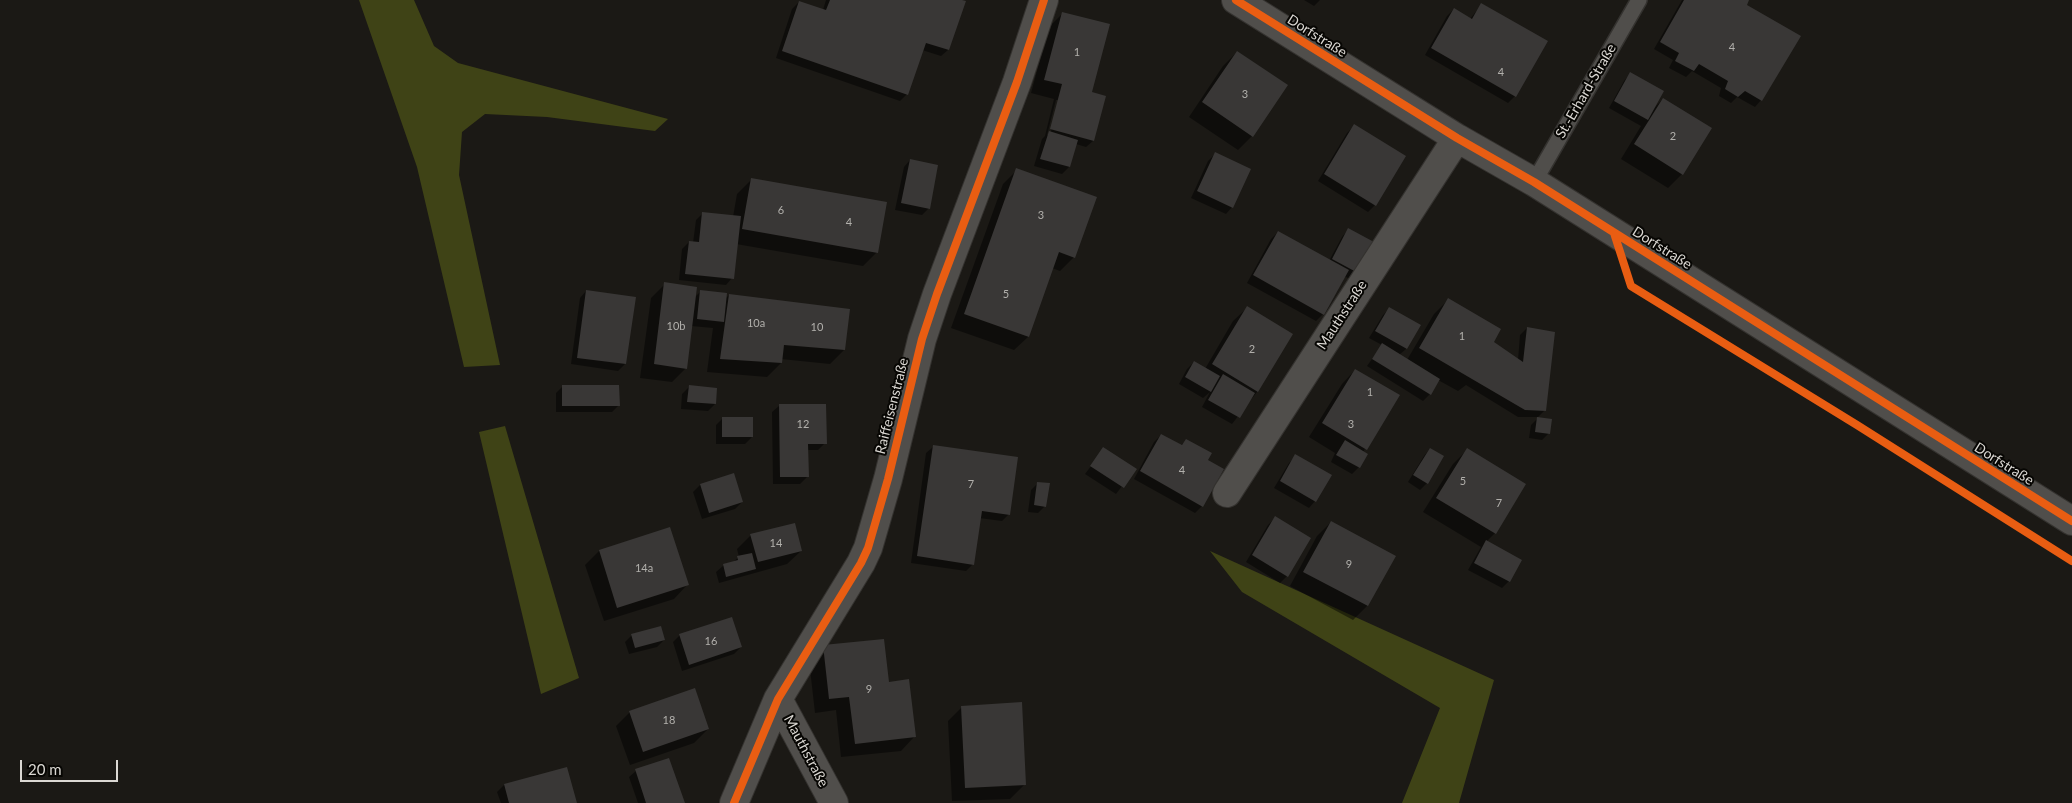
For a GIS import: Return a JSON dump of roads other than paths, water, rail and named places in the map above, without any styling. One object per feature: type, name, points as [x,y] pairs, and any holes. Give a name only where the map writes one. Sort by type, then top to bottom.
[{"type":"street","name":"Raiffeisenstraße","points":[[734,803],[778,699],[861,563],[868,548],[888,479],[922,339],[937,294],[1017,82],[1044,0]]},
{"type":"street","name":"Dorfstraße","points":[[1236,0],[1457,138],[1534,182],[2072,521]]},
{"type":"street","name":"Mauthstraße","points":[[1227,493],[1457,138]]},
{"type":"street","name":"Mauthstraße","points":[[778,699],[834,803]]},
{"type":"lane","name":"St.-Erhard-Straße","points":[[1534,182],[1639,0]]}]
